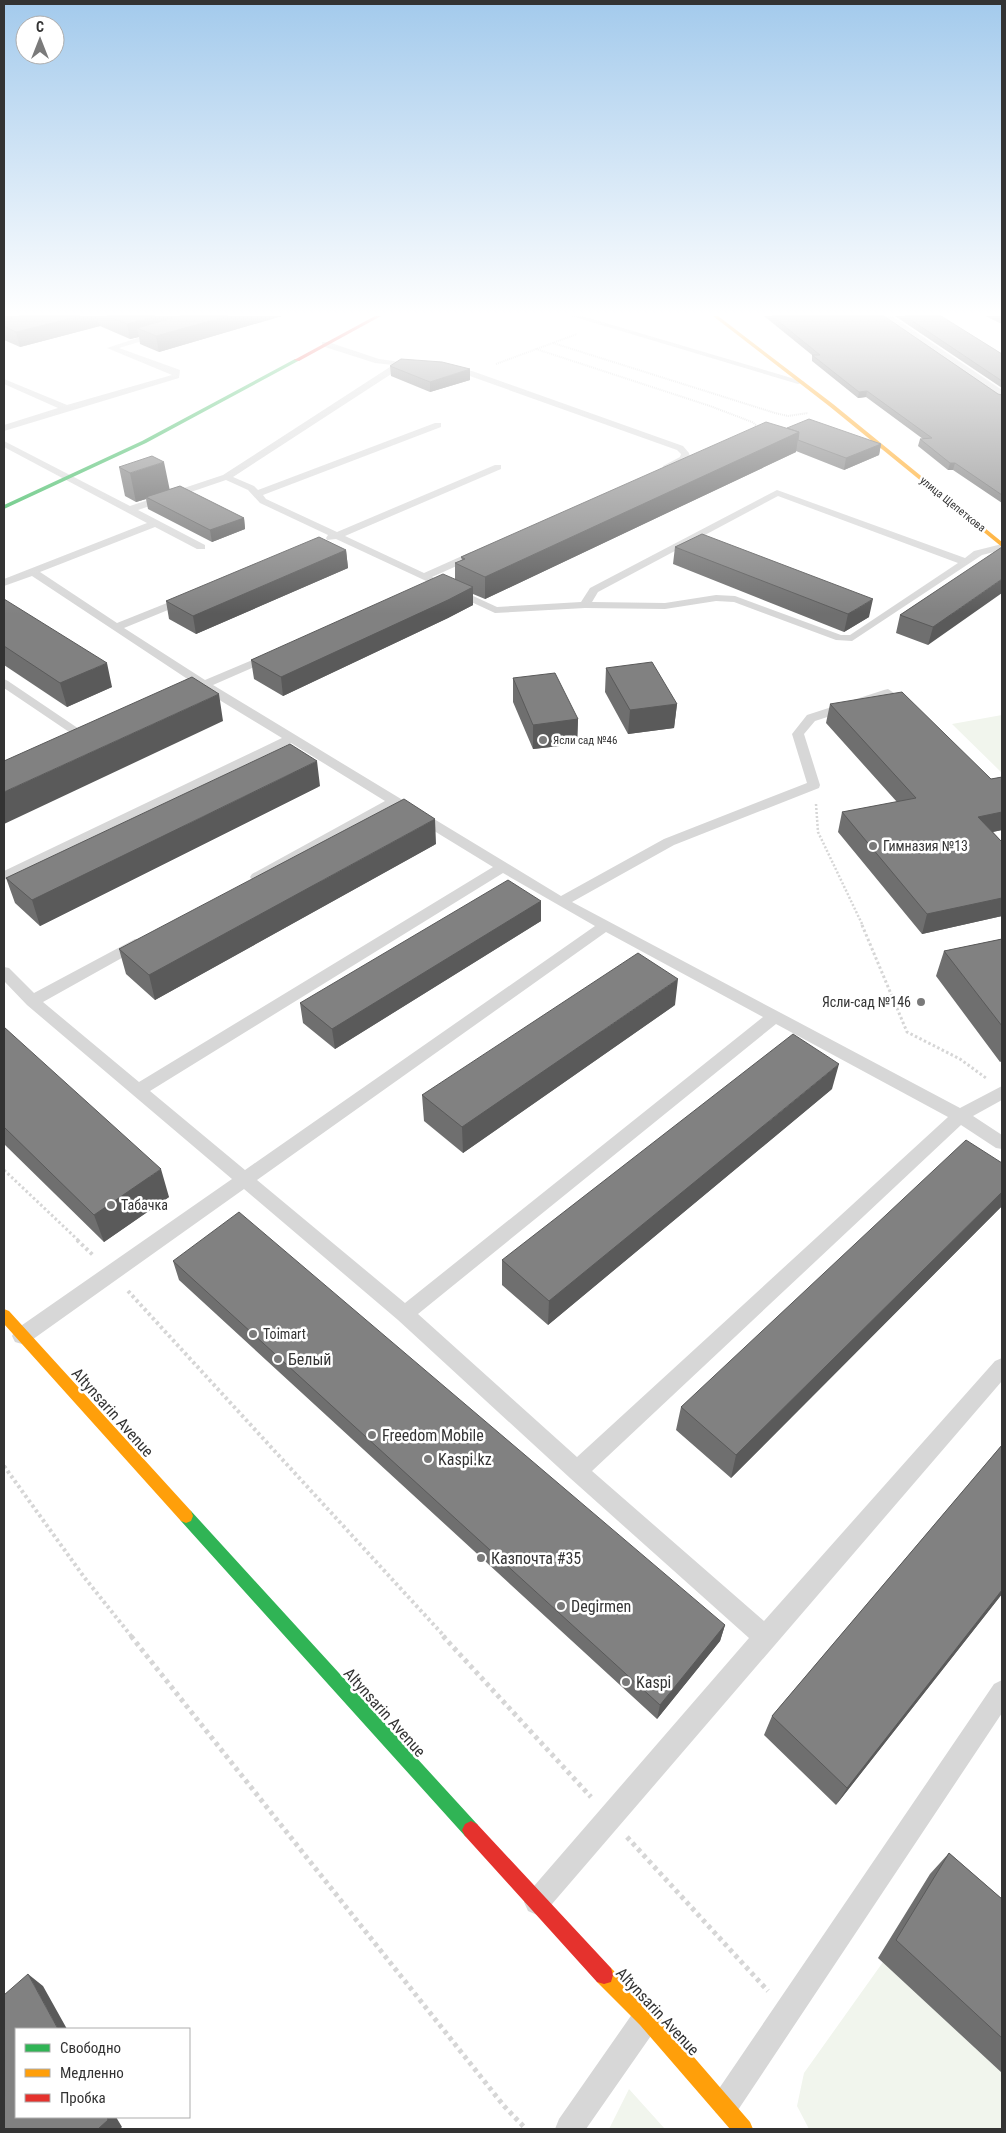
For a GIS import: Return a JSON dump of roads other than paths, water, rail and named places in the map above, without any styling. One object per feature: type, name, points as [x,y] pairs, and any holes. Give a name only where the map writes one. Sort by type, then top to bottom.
[{"type":"main road","points":[[4,507],[70,478],[193,416]]},
{"type":"main road","name":"улица Щепеткова","points":[[844,416],[1002,546]]},
{"type":"main road","name":"Altynsarin Avenue","points":[[4,1316],[536,1902],[614,1986],[647,2018],[743,2129]]},
{"type":"lane","points":[[4,428],[43,416]]},
{"type":"lane","points":[[131,510],[226,476],[321,416]]},
{"type":"lane","points":[[589,416],[680,448],[685,453],[685,458],[658,472]]},
{"type":"lane","points":[[256,494],[438,425]]},
{"type":"lane","points":[[4,444],[200,547]]},
{"type":"lane","points":[[318,544],[498,467]]},
{"type":"lane","points":[[226,476],[251,488],[263,501],[429,583],[495,610],[585,605],[665,606],[716,598],[735,599],[840,638],[852,638],[978,553],[1002,546]]},
{"type":"lane","points":[[585,605],[594,590],[777,493],[966,562]]},
{"type":"lane","points":[[4,583],[156,523]]},
{"type":"lane","points":[[429,583],[486,549]]},
{"type":"lane","points":[[33,572],[204,685],[561,902],[960,1116],[1002,1143]]},
{"type":"lane","points":[[116,627],[198,594]]},
{"type":"lane","points":[[186,693],[284,650]]},
{"type":"lane","points":[[4,682],[85,737]]},
{"type":"lane","points":[[561,902],[669,842],[814,785],[798,734],[811,718],[888,693]]},
{"type":"lane","points":[[4,876],[292,738]]},
{"type":"lane","points":[[248,882],[396,801]]},
{"type":"lane","points":[[138,1090],[502,866]]},
{"type":"lane","points":[[22,1336],[606,926]]},
{"type":"lane","points":[[32,1001],[153,934]]},
{"type":"lane","points":[[4,972],[32,1001],[405,1314],[577,1472],[765,1637]]},
{"type":"lane","points":[[405,1314],[774,1017]]},
{"type":"lane","points":[[577,1472],[960,1116],[995,1086]]},
{"type":"lane","points":[[536,1902],[1002,1367]]},
{"type":"lane","points":[[723,2108],[1002,1692]]},
{"type":"lane","points":[[569,2129],[647,2018]]},
{"type":"place","name":"Ясли сад №46","points":[[543,740]]},
{"type":"place","name":"Гимназия №13","points":[[873,846]]},
{"type":"place","name":"Ясли-сад №146","points":[[921,1002]]},
{"type":"place","name":"Табачка","points":[[111,1205]]},
{"type":"place","name":"Toimart","points":[[253,1334]]},
{"type":"place","name":"Белый","points":[[278,1359]]},
{"type":"place","name":"Freedom Mobile","points":[[372,1435]]},
{"type":"place","name":"Kaspi.kz","points":[[428,1459]]},
{"type":"place","name":"Казпочта #35","points":[[481,1558]]},
{"type":"place","name":"Degirmen","points":[[561,1606]]},
{"type":"place","name":"Kaspi","points":[[626,1682]]}]
